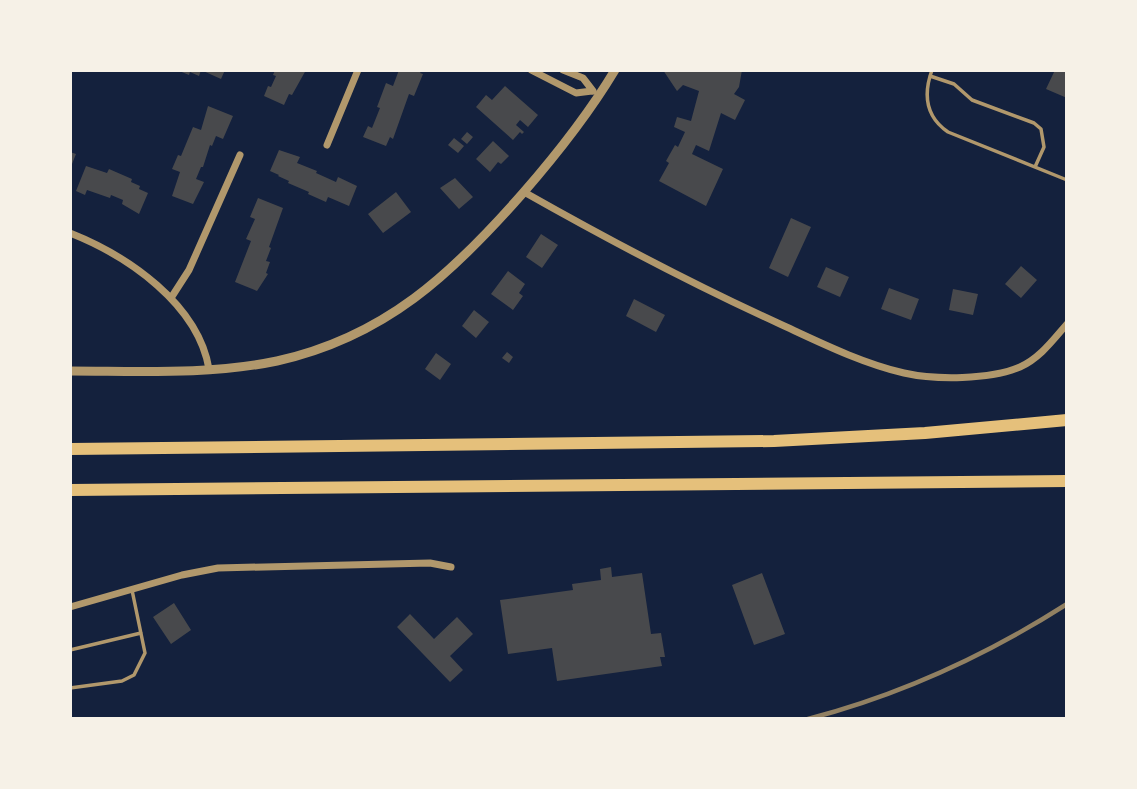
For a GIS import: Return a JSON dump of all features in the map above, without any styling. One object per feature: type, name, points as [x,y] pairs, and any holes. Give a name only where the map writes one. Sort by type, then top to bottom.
[{"type":"highway","points":[[70,449],[774,441],[925,433],[1067,420]]},
{"type":"highway","points":[[70,490],[1067,481]]},
{"type":"street","points":[[327,145],[358,70]]},
{"type":"street","points":[[531,70],[576,93],[596,93]]},
{"type":"street","points":[[564,70],[583,78],[596,93]]},
{"type":"street","points":[[70,371],[242,366],[300,355],[387,318],[421,295],[450,270],[524,192],[569,139],[596,93],[615,70]]},
{"type":"street","points":[[171,298],[189,270],[240,155]]},
{"type":"street","points":[[524,192],[727,300],[856,357],[907,374],[946,377],[981,375],[1017,368],[1042,352],[1067,324]]},
{"type":"street","points":[[70,233],[87,240],[154,281],[171,298],[206,351],[209,369]]},
{"type":"street","points":[[70,607],[132,588],[218,568],[422,563],[451,567]]},
{"type":"lane","points":[[932,70],[926,89],[929,109],[936,123],[948,132],[1067,180]]},
{"type":"lane","points":[[930,76],[954,84],[972,100],[1034,123],[1041,129],[1044,147],[1035,167]]},
{"type":"lane","points":[[70,688],[122,681],[134,675],[145,653],[132,588]]},
{"type":"lane","points":[[70,650],[141,633]]},
{"type":"building","points":[[177,70],[201,70],[199,76]]},
{"type":"building","points":[[201,70],[225,70],[221,79]]},
{"type":"building","points":[[275,70],[306,70],[284,105],[264,96],[276,76],[273,75]]},
{"type":"building","points":[[399,70],[422,70],[420,73],[423,74],[414,96],[409,94],[393,139],[390,137],[386,146],[363,137],[368,126],[372,128],[386,83],[393,86]]},
{"type":"building","points":[[663,70],[742,70],[739,87],[734,94],[745,100],[735,120],[721,113],[709,151],[696,145],[692,154],[723,169],[706,206],[659,181],[669,163],[666,161],[675,145],[678,147],[685,132],[674,127],[677,117],[691,121],[699,91],[683,85],[677,91]]},
{"type":"building","points":[[1055,70],[1067,70],[1067,98],[1046,89]]},
{"type":"building","points":[[505,86],[538,115],[528,127],[520,120],[516,125],[524,132],[520,132],[513,140],[476,107],[486,95],[492,100]]},
{"type":"building","points":[[208,106],[233,116],[223,139],[216,136],[212,146],[210,145],[196,179],[204,182],[193,204],[172,196],[180,172],[172,169],[178,155],[181,156],[193,127],[201,130]]},
{"type":"building","points":[[467,132],[473,137],[467,144],[461,139]]},
{"type":"building","points":[[454,138],[464,146],[458,153],[448,145]]},
{"type":"building","points":[[493,141],[509,156],[501,164],[498,162],[490,172],[476,159]]},
{"type":"building","points":[[279,150],[300,157],[297,163],[317,171],[316,173],[336,182],[338,177],[357,186],[349,206],[328,197],[326,202],[270,171]]},
{"type":"building","points":[[70,152],[76,154],[70,169]]},
{"type":"building","points":[[86,166],[107,173],[109,169],[132,179],[131,182],[140,186],[139,189],[148,193],[139,214],[122,204],[123,200],[111,195],[110,198],[87,190],[85,195],[76,191]]},
{"type":"building","points":[[455,178],[473,197],[459,209],[440,188]]},
{"type":"building","points":[[396,192],[411,212],[383,233],[368,214]]},
{"type":"building","points":[[258,198],[283,208],[269,247],[271,248],[266,261],[270,262],[266,273],[268,274],[257,291],[235,282],[251,241],[246,239],[255,219],[250,217]]},
{"type":"building","points":[[791,218],[811,227],[788,277],[769,268]]},
{"type":"building","points":[[541,234],[558,245],[542,268],[526,257]]},
{"type":"building","points":[[1021,266],[1037,280],[1021,298],[1005,284]]},
{"type":"building","points":[[826,267],[849,277],[840,297],[817,287]]},
{"type":"building","points":[[508,271],[525,284],[519,293],[523,296],[513,310],[491,294]]},
{"type":"building","points":[[889,288],[919,299],[911,320],[881,309]]},
{"type":"building","points":[[953,289],[978,294],[973,315],[949,310]]},
{"type":"building","points":[[634,299],[665,315],[656,332],[626,316]]},
{"type":"building","points":[[474,310],[489,322],[476,338],[462,326]]},
{"type":"building","points":[[507,352],[513,357],[509,363],[502,358]]},
{"type":"building","points":[[436,353],[451,364],[440,380],[425,369]]},
{"type":"building","points":[[611,567],[612,577],[642,573],[651,634],[661,633],[665,657],[660,657],[662,666],[557,681],[552,648],[508,654],[500,600],[573,590],[572,584],[601,580],[600,569]]},
{"type":"building","points":[[762,573],[785,634],[754,645],[732,585]]},
{"type":"building","points":[[174,603],[191,630],[171,644],[153,617]]},
{"type":"building","points":[[410,614],[434,639],[457,617],[473,634],[450,656],[463,670],[450,682],[397,627]]},
{"type":"railway","points":[[808,719],[876,698],[942,672],[1006,640],[1067,604]]}]
